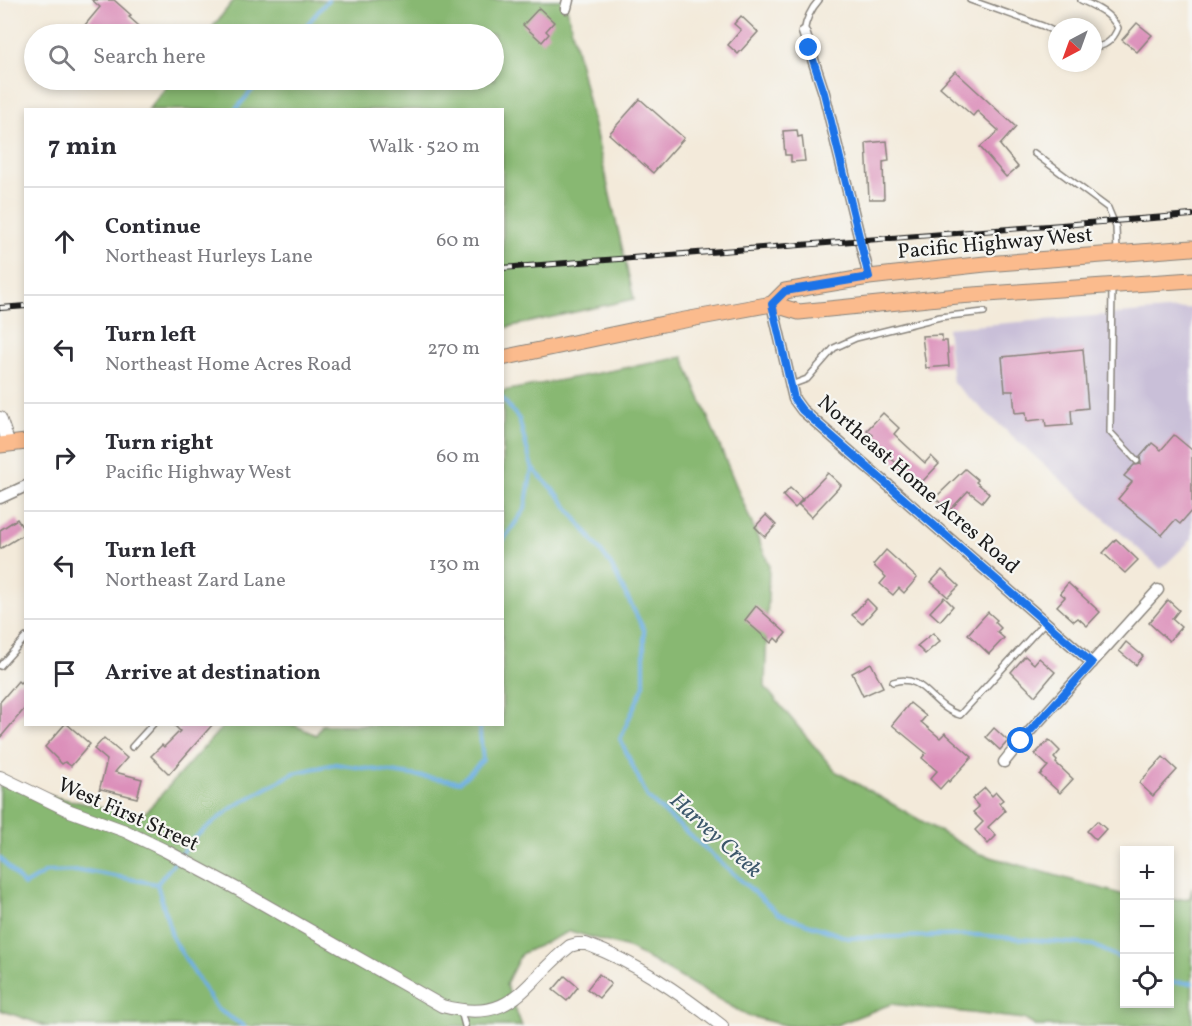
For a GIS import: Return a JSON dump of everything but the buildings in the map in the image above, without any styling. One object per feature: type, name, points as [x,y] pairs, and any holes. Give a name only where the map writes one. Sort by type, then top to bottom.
[{"type":"main road","name":"Pacific Highway West","points":[[772,304],[785,291],[869,277],[985,264],[1192,248]]},
{"type":"main road","name":"Pacific Highway West","points":[[504,358],[772,304],[799,312],[958,296],[1192,280]]},
{"type":"main road","points":[[4,445],[24,442]]},
{"type":"street","points":[[804,32],[824,93],[869,277]]},
{"type":"street","name":"Northeast Home Acres Road","points":[[772,304],[794,399],[802,410],[1092,663]]},
{"type":"street","points":[[0,418],[4,445]]},
{"type":"street","points":[[0,498],[24,487]]},
{"type":"street","points":[[1004,762],[1158,590]]},
{"type":"street","name":"West First Street","points":[[0,777],[70,811],[125,831],[239,890],[421,996],[442,1006],[461,1011]]},
{"type":"street","points":[[461,1011],[476,1012],[501,1006],[517,996],[570,946],[586,944],[645,971],[722,1026]]},
{"type":"lane","points":[[804,32],[809,15],[819,0]]},
{"type":"lane","points":[[970,0],[1048,28]]},
{"type":"lane","points":[[1081,0],[1103,11],[1118,28],[1114,37],[1102,46]]},
{"type":"lane","points":[[1034,153],[1108,208],[1116,227],[1118,254]]},
{"type":"lane","points":[[1112,286],[1110,432],[1137,460]]},
{"type":"lane","points":[[791,385],[807,379],[834,348],[856,338],[940,317],[984,312]]},
{"type":"lane","points":[[893,682],[905,679],[915,682],[949,712],[960,715],[1045,622]]},
{"type":"lane","points":[[0,666],[24,639]]},
{"type":"lane","points":[[132,747],[151,726]]},
{"type":"lane","points":[[461,1011],[465,1026]]},
{"type":"shaded area","points":[[1192,308],[1192,539],[1161,569],[953,383],[947,328]]},
{"type":"green space","points":[[234,0],[565,0],[634,299],[504,328],[504,108],[150,108],[164,90],[504,90],[504,24],[215,24]]},
{"type":"green space","points":[[683,357],[769,565],[765,687],[835,771],[977,853],[1120,894],[1120,1008],[1174,1008],[1174,900],[1190,898],[1192,887],[1192,1026],[1035,1026],[1024,1019],[891,1004],[834,1026],[788,1026],[748,1016],[631,949],[570,931],[521,954],[506,984],[522,1026],[46,1026],[0,1010],[0,785],[142,816],[223,726],[296,726],[316,735],[321,726],[504,726],[504,391]]},
{"type":"waterway","points":[[308,24],[328,0]]},
{"type":"waterway","points":[[237,108],[252,90]]},
{"type":"waterway","name":"Harvey Creek","points":[[504,400],[519,419],[532,468],[525,509],[504,539]]},
{"type":"waterway","name":"Harvey Creek","points":[[532,468],[559,496],[611,565],[644,630],[644,685],[620,739],[648,798],[779,914],[848,938],[977,935],[1093,945],[1120,958]]},
{"type":"waterway","points":[[157,884],[194,838],[233,807],[294,773],[335,764],[460,782],[483,760],[479,726]]},
{"type":"waterway","points":[[0,858],[24,885],[46,872],[87,871],[157,884]]},
{"type":"waterway","points":[[157,884],[173,939],[217,1009],[244,1026]]},
{"type":"waterway","name":"Harvey Creek","points":[[1174,982],[1192,983]]},
{"type":"railway","points":[[504,268],[1192,215]]},
{"type":"railway","points":[[0,308],[24,306]]},
{"type":"route","points":[[809,48],[824,93],[869,277],[785,291],[772,304],[794,399],[802,410],[1092,663],[1021,741]]}]
